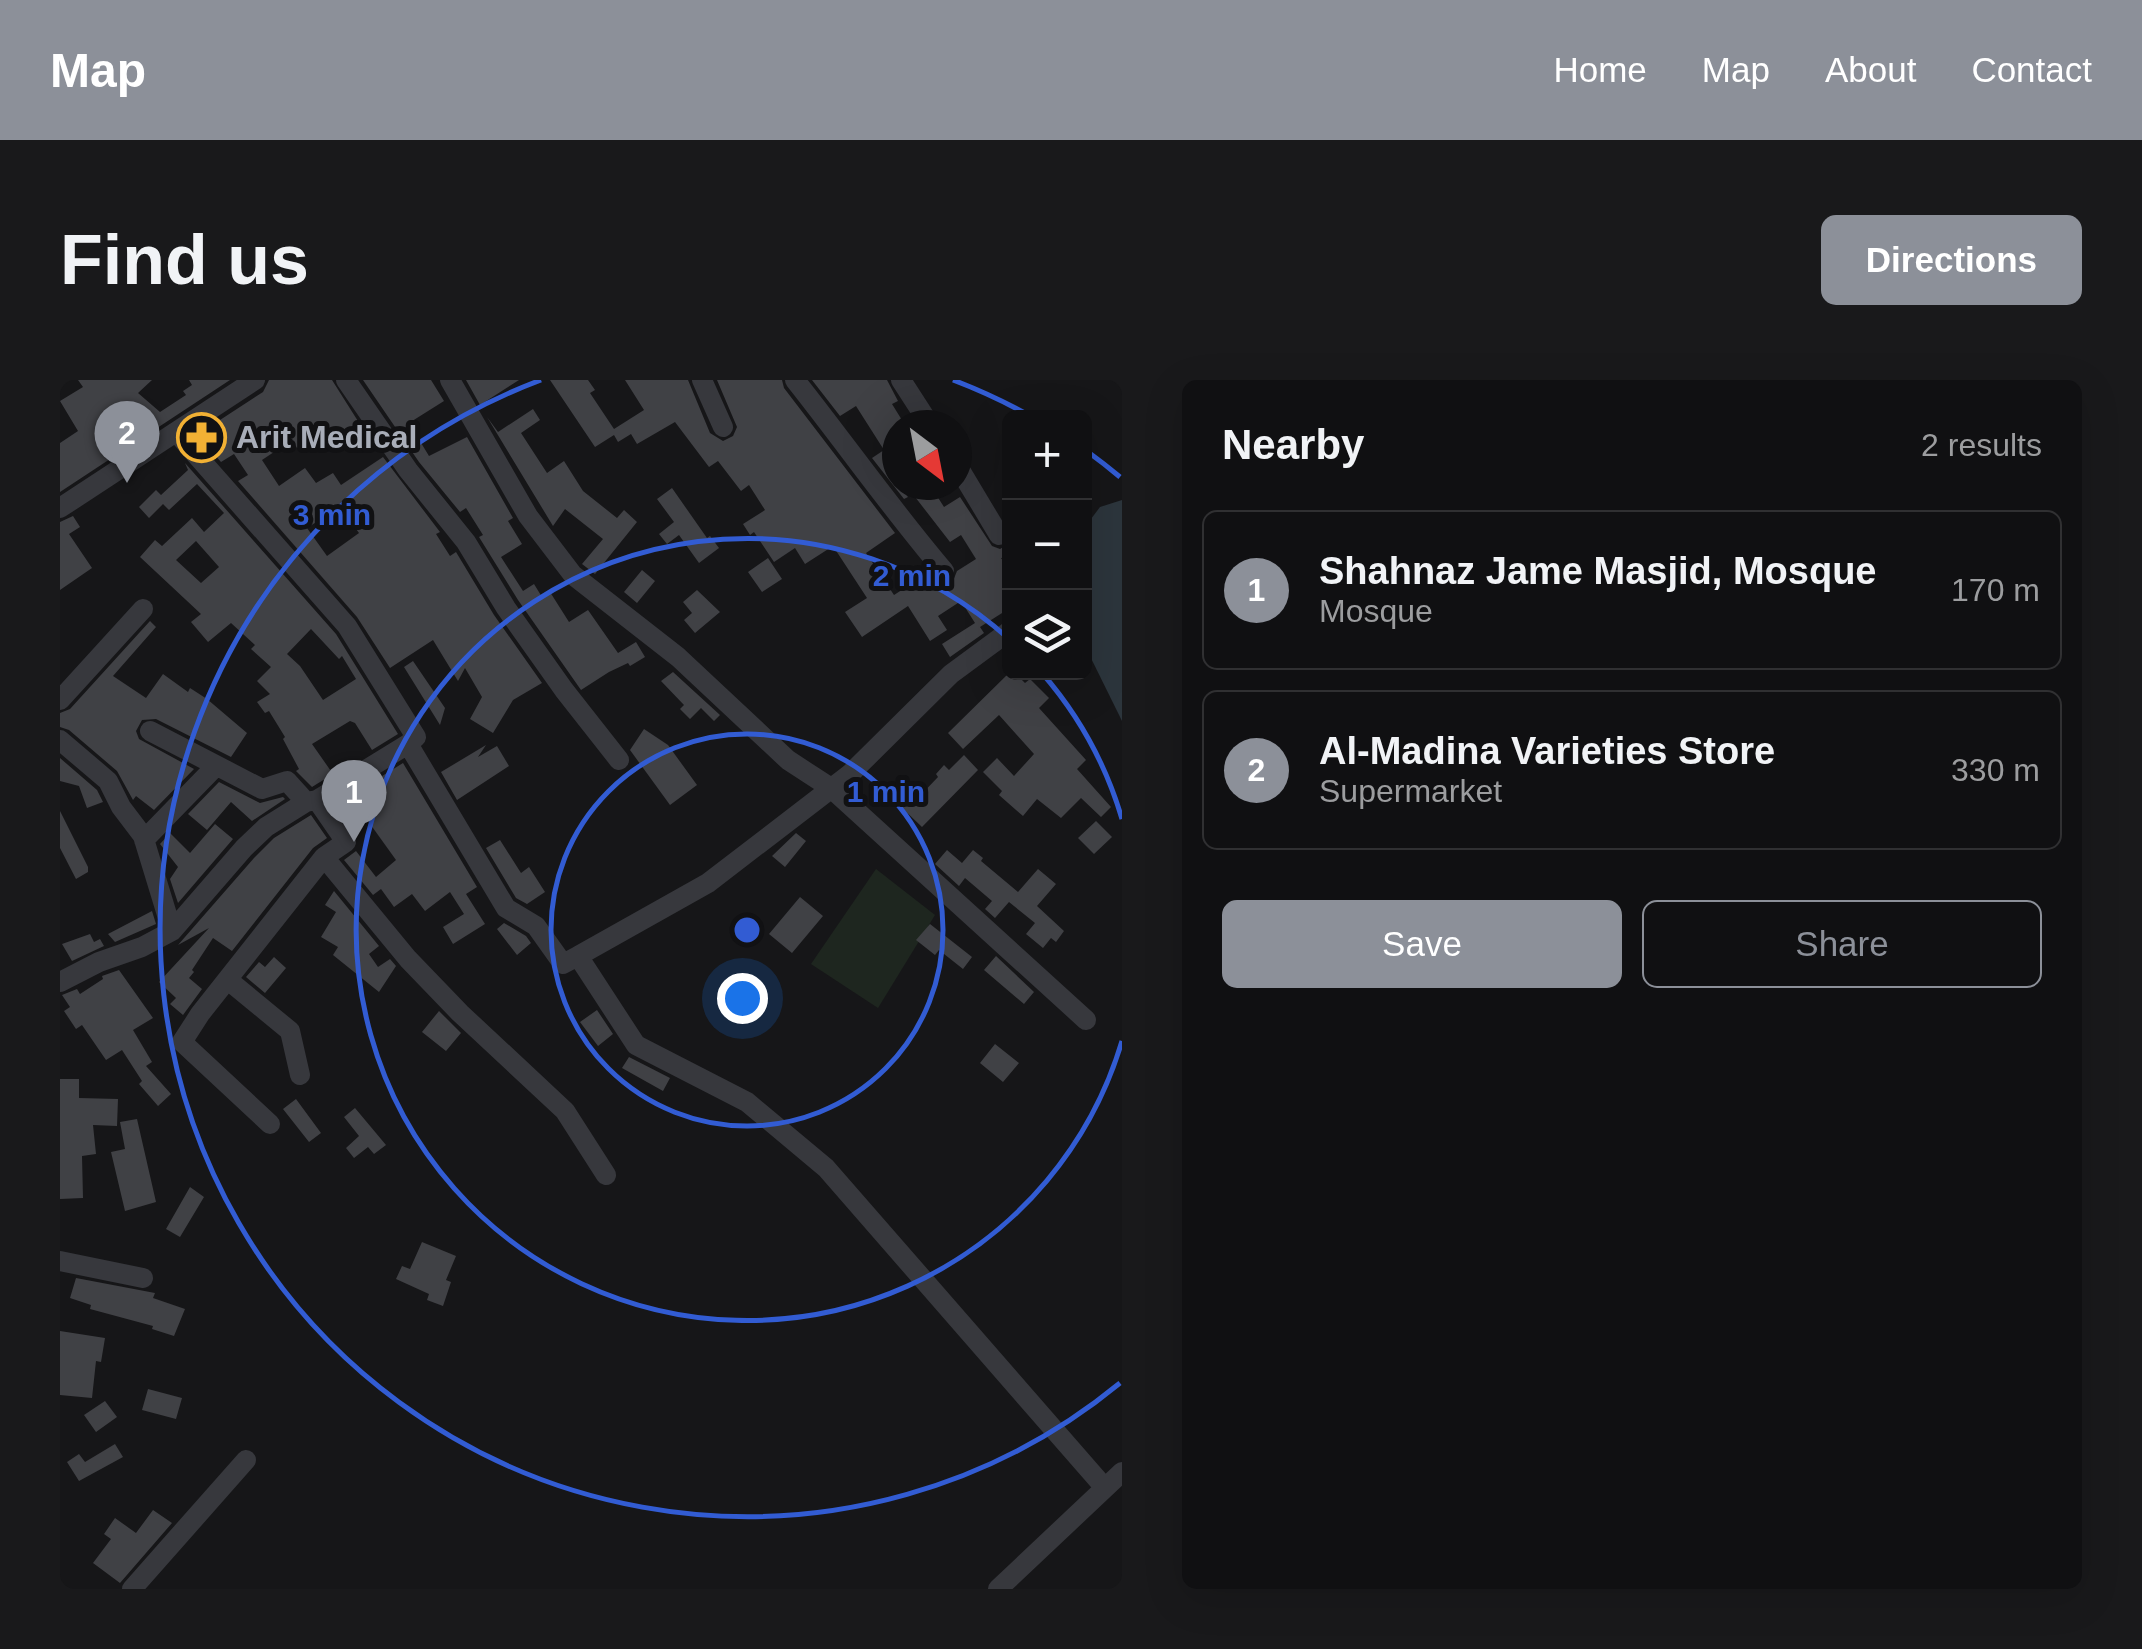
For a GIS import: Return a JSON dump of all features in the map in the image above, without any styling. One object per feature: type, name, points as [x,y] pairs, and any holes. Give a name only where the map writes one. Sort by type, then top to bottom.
[{"type":"street","points":[[60,508],[255,380]]},
{"type":"street","points":[[346,380],[408,470],[466,542],[506,608],[564,690],[619,760]]},
{"type":"street","points":[[450,380],[528,516],[572,575],[678,657],[788,760],[832,788],[1086,1020]]},
{"type":"street","points":[[702,380],[723,427]]},
{"type":"street","points":[[795,380],[866,470],[892,510],[944,572]]},
{"type":"street","points":[[901,380],[920,410]]},
{"type":"street","points":[[60,982],[99,962],[142,948],[172,931],[266,827],[416,737],[347,626],[176,432]]},
{"type":"street","points":[[972,491],[999,535]]},
{"type":"street","points":[[60,700],[143,609]]},
{"type":"street","points":[[408,744],[506,908],[536,926],[564,964],[708,883],[832,788],[951,674],[1002,636]]},
{"type":"street","points":[[150,732],[262,789],[287,781],[311,801],[346,842],[324,857],[182,1042],[270,1124]]},
{"type":"street","points":[[60,740],[108,781],[120,807],[144,840],[172,931]]},
{"type":"street","points":[[144,840],[215,766]]},
{"type":"street","points":[[324,857],[434,986],[565,1111],[606,1175]]},
{"type":"street","points":[[578,956],[636,1045],[747,1102],[826,1168],[1105,1488]]},
{"type":"street","points":[[228,980],[290,1031],[300,1075]]},
{"type":"street","points":[[60,1261],[142,1278]]},
{"type":"street","points":[[132,1589],[246,1460]]},
{"type":"street","points":[[998,1589],[1122,1472]]},
{"type":"shaded area","points":[[1122,500],[1122,721],[1092,660],[1092,518],[1100,507]]},
{"type":"shaded area","points":[[876,869],[935,915],[878,1008],[811,964]]},
{"type":"building","points":[[78,380],[152,380],[138,393],[160,412],[186,395],[183,391],[192,385],[189,380],[230,380],[60,492],[60,443],[78,431],[60,401],[83,387]]},
{"type":"building","points":[[269,380],[332,380],[368,437],[354,446],[351,440],[336,450],[324,431],[297,448],[292,440],[262,460],[279,486],[305,468],[316,483],[333,473],[341,485],[383,457],[440,532],[436,534],[450,556],[456,552],[542,683],[513,700],[493,733],[470,719],[482,697],[465,668],[458,681],[433,640],[390,668],[357,617],[238,481],[248,475],[234,454],[221,462],[197,435],[263,392]],"holes":[[[340,507],[359,533],[327,556],[307,528]]]},
{"type":"building","points":[[363,380],[431,380],[444,401],[409,423],[429,456],[467,437],[513,518],[508,521],[522,544],[501,557],[523,591],[534,584],[542,597],[550,592],[569,622],[588,610],[618,653],[636,642],[645,657],[609,672],[581,690],[518,600],[466,508],[460,512],[419,462]]},
{"type":"building","points":[[466,380],[519,380],[480,405]]},
{"type":"building","points":[[550,380],[588,380],[595,390],[590,393],[614,429],[644,410],[625,380],[688,380],[710,433],[723,441],[733,436],[737,427],[717,380],[782,380],[784,388],[895,533],[866,553],[894,595],[928,573],[938,583],[947,584],[957,571],[976,559],[961,535],[950,542],[917,500],[940,500],[944,507],[962,500],[992,546],[1002,548],[1002,613],[980,627],[984,633],[950,657],[942,644],[975,623],[961,601],[938,616],[947,630],[930,641],[908,606],[862,637],[845,612],[867,598],[833,546],[805,564],[795,548],[774,562],[754,532],[750,535],[743,524],[765,510],[749,485],[741,491],[718,461],[709,467],[675,422],[637,444],[631,434],[618,442],[614,435],[595,447]]},
{"type":"building","points":[[812,380],[887,380],[898,401],[892,404],[896,410],[882,410],[882,447],[856,406],[840,416]]},
{"type":"building","points":[[533,409],[540,420],[521,433],[547,473],[564,461],[583,491],[617,518],[624,510],[637,522],[595,574],[582,564],[603,539],[565,509],[553,526],[487,417],[498,432]]},
{"type":"building","points":[[882,451],[882,471],[872,458]]},
{"type":"building","points":[[185,463],[336,634],[398,734],[372,750],[350,721],[312,744],[333,774],[312,787],[296,771],[299,769],[285,737],[269,711],[265,713],[257,702],[270,694],[257,681],[271,667],[251,649],[255,645],[231,623],[208,642],[191,622],[201,614],[140,557],[155,540],[162,546],[192,518],[204,532],[224,513],[197,484],[169,510],[163,504],[149,518],[139,507],[156,490],[161,495],[188,470]],"holes":[[[196,541],[219,567],[201,583],[176,560]],[[311,629],[339,659],[342,656],[356,679],[323,700],[287,654]]]},
{"type":"building","points":[[672,488],[707,538],[710,536],[719,548],[699,563],[679,535],[667,544],[659,534],[674,522],[657,499]]},
{"type":"building","points":[[73,516],[80,527],[69,534],[92,568],[60,590],[60,522]]},
{"type":"building","points":[[768,558],[782,579],[762,592],[748,572]]},
{"type":"building","points":[[642,570],[655,581],[637,603],[624,592]]},
{"type":"building","points":[[697,590],[720,612],[695,633],[684,620],[692,613],[683,602]]},
{"type":"building","points":[[150,621],[156,627],[113,676],[146,698],[163,674],[188,692],[190,688],[207,699],[247,733],[231,757],[156,719],[142,720],[136,731],[139,739],[194,769],[154,810],[136,796],[133,800],[117,771],[69,730],[60,727],[60,713],[70,709]]},
{"type":"building","points":[[413,661],[445,708],[440,725],[404,667]]},
{"type":"building","points":[[673,672],[720,715],[714,721],[701,708],[690,719],[680,709],[684,705],[661,681]]},
{"type":"building","points":[[1002,680],[1025,683],[1031,680],[1049,698],[1039,708],[1086,760],[1077,769],[1111,807],[1101,817],[1081,798],[1061,818],[1037,799],[1023,816],[999,795],[1002,791],[983,772],[997,758],[1014,776],[1034,754],[999,715],[963,749],[948,733]]},
{"type":"building","points":[[644,729],[668,745],[697,785],[670,805],[630,750]]},
{"type":"building","points":[[486,745],[478,757],[497,746],[509,766],[457,800],[441,772]]},
{"type":"building","points":[[964,755],[978,770],[922,827],[899,805],[910,794],[916,800],[944,765],[949,770]]},
{"type":"building","points":[[60,758],[97,790],[103,802],[87,808],[79,786],[60,781]]},
{"type":"building","points":[[403,763],[477,887],[466,894],[485,924],[453,944],[443,927],[464,914],[450,892],[425,911],[412,894],[394,907],[381,889],[373,895],[344,860],[356,851],[376,877],[396,860],[350,796]]},
{"type":"building","points":[[219,782],[260,803],[285,799],[252,821],[231,802],[207,830],[188,814]]},
{"type":"building","points":[[60,811],[88,867],[88,872],[76,879],[60,848]]},
{"type":"building","points":[[311,815],[327,838],[313,848],[232,951],[213,938],[189,978],[202,989],[183,1015],[170,1004],[176,998],[159,982],[209,928],[178,945],[274,838]]},
{"type":"building","points":[[1096,821],[1112,837],[1094,854],[1078,838]]},
{"type":"building","points":[[215,824],[233,839],[178,903],[170,879],[178,867],[160,844],[170,833],[190,853]]},
{"type":"building","points":[[796,833],[806,841],[785,867],[772,856]]},
{"type":"building","points":[[500,840],[521,873],[529,867],[545,892],[527,904],[516,898],[486,848]]},
{"type":"building","points":[[947,850],[962,863],[973,850],[1018,892],[1038,869],[1056,884],[1037,906],[1064,931],[1056,942],[1051,938],[1043,948],[1026,934],[1035,923],[1009,902],[995,918],[985,909],[992,901],[965,878],[959,886],[935,864]]},
{"type":"building","points":[[334,891],[379,946],[369,954],[378,967],[390,959],[396,966],[379,992],[333,955],[338,947],[321,937],[336,912],[325,905]]},
{"type":"building","points":[[800,897],[823,916],[792,953],[769,934]]},
{"type":"building","points":[[152,911],[156,924],[115,942],[108,934]]},
{"type":"building","points":[[504,923],[531,943],[517,955],[497,929]]},
{"type":"building","points":[[930,924],[972,957],[963,969],[939,950],[935,955],[916,940]]},
{"type":"building","points":[[90,934],[94,942],[100,939],[104,946],[72,961],[62,944]]},
{"type":"building","points":[[996,956],[1034,992],[1024,1004],[984,970]]},
{"type":"building","points":[[274,957],[286,968],[265,993],[246,977],[259,962],[265,967]]},
{"type":"building","points":[[119,970],[153,1018],[133,1030],[152,1062],[146,1066],[171,1094],[158,1106],[139,1084],[142,1081],[122,1050],[106,1060],[82,1025],[76,1029],[64,1011],[70,1007],[62,995],[77,989],[80,994],[102,976]]},
{"type":"building","points":[[597,1010],[613,1034],[598,1046],[580,1022]]},
{"type":"building","points":[[439,1011],[461,1033],[446,1051],[422,1032]]},
{"type":"building","points":[[995,1044],[1019,1063],[1003,1082],[980,1063]]},
{"type":"building","points":[[629,1057],[670,1078],[663,1091],[622,1068]]},
{"type":"building","points":[[60,1079],[79,1079],[79,1098],[118,1099],[117,1126],[93,1125],[96,1154],[82,1156],[83,1198],[60,1199]]},
{"type":"building","points":[[296,1099],[321,1133],[309,1142],[283,1109]]},
{"type":"building","points":[[355,1108],[386,1145],[374,1154],[368,1147],[354,1158],[346,1148],[359,1136],[344,1117]]},
{"type":"building","points":[[137,1119],[156,1202],[125,1211],[111,1152],[125,1149],[120,1122]]},
{"type":"building","points":[[190,1187],[204,1197],[180,1237],[166,1229]]},
{"type":"building","points":[[422,1242],[456,1256],[446,1280],[451,1282],[443,1306],[427,1300],[429,1294],[396,1279],[402,1266],[410,1269]]},
{"type":"building","points":[[76,1278],[155,1293],[153,1298],[185,1309],[174,1336],[152,1329],[153,1326],[90,1309],[91,1305],[70,1298]]},
{"type":"building","points":[[60,1331],[105,1338],[101,1362],[96,1361],[92,1398],[60,1395]]},
{"type":"building","points":[[148,1389],[182,1398],[176,1419],[142,1410]]},
{"type":"building","points":[[105,1401],[117,1417],[96,1432],[84,1415]]},
{"type":"building","points":[[115,1444],[123,1457],[79,1481],[67,1462],[79,1454],[85,1462]]},
{"type":"building","points":[[153,1510],[172,1523],[120,1583],[93,1563],[111,1539],[104,1534],[115,1518],[136,1533]]},
{"type":"place","name":"Arit Medical","points":[[201,437]]},
{"type":"place","name":"Al-Madina Varieties Store","points":[[127,483]]},
{"type":"place","name":"Shahnaz Jame Masjid, Mosque","points":[[354,842]]}]
